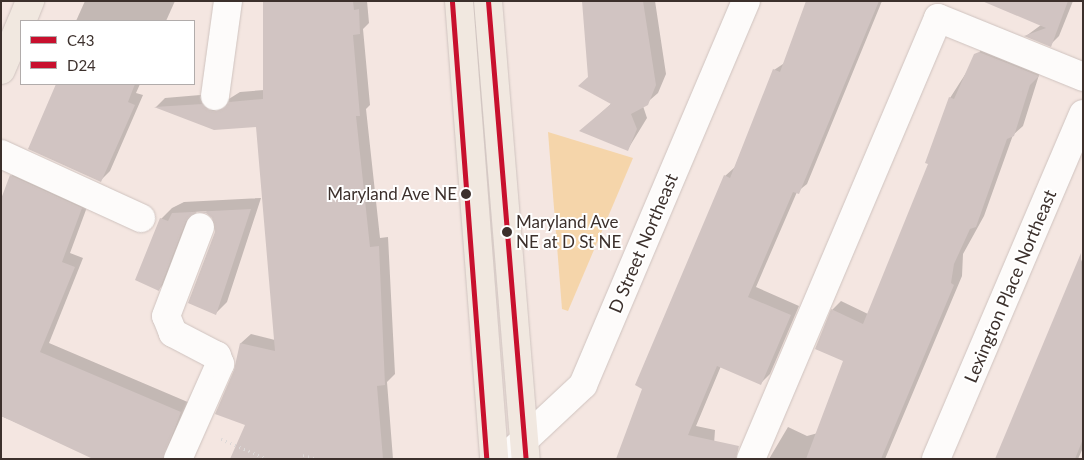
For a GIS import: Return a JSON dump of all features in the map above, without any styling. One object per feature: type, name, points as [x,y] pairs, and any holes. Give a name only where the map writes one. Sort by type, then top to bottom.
[{"type":"main road","points":[[23,20],[30,1]]},
{"type":"main road","points":[[459,1],[494,459]]},
{"type":"main road","points":[[488,1],[525,449]]},
{"type":"main road","points":[[1,70],[20,27]]},
{"type":"street","points":[[215,96],[228,1]]},
{"type":"street","name":"D Street Northeast","points":[[504,459],[525,449],[582,385],[746,1]]},
{"type":"street","points":[[750,459],[938,18],[1083,77]]},
{"type":"street","name":"Lexington Place Northeast","points":[[936,459],[1083,114]]},
{"type":"street","points":[[1,154],[141,218]]},
{"type":"street","points":[[178,459],[220,364],[217,356],[173,333],[166,316],[200,226]]},
{"type":"path","points":[[233,444],[268,459]]},
{"type":"path","points":[[303,455],[317,459]]},
{"type":"shaded area","points":[[548,132],[633,158],[568,311],[562,309]]},
{"type":"building","points":[[263,1],[353,1],[354,10],[359,9],[360,34],[353,35],[360,116],[356,116],[370,247],[379,246],[385,385],[377,386],[383,459],[230,459],[245,425],[215,414],[234,370],[240,343],[275,351],[256,127],[214,130],[154,107],[202,104],[213,111],[229,102],[263,99]]},
{"type":"building","points":[[582,1],[643,1],[656,85],[648,105],[631,114],[637,129],[628,151],[579,131],[611,104],[578,86],[588,77]]},
{"type":"building","points":[[806,1],[879,1],[799,194],[793,192],[748,297],[791,315],[761,385],[717,366],[688,435],[739,446],[736,459],[616,459],[642,389],[635,385],[724,175],[730,178],[773,69],[780,72]]},
{"type":"building","points":[[982,1],[1068,1],[1051,47],[1024,36],[1046,28]]},
{"type":"building","points":[[979,52],[1039,76],[1030,85],[1014,136],[1007,139],[976,227],[970,229],[954,264],[951,283],[954,285],[881,459],[806,459],[843,361],[815,349],[831,309],[863,324],[928,164],[925,163],[949,97],[954,99],[974,54]]},
{"type":"building","points":[[56,85],[135,85],[128,102],[135,105],[101,182],[28,149]]},
{"type":"building","points":[[10,175],[82,208],[62,262],[75,267],[40,352],[181,412],[163,459],[93,459],[1,416],[1,199]]},
{"type":"building","points":[[251,209],[216,315],[188,303],[215,232],[212,218],[206,213],[197,212],[186,221],[159,291],[135,280],[160,218],[168,221],[172,213]]},
{"type":"building","points":[[1081,253],[1083,439],[1075,459],[995,459]]},
{"type":"transit line","name":"C43","points":[[488,1],[526,459]]},
{"type":"transit line","name":"D24","points":[[452,2],[486,459]]},
{"type":"place","name":"Maryland Ave NE","points":[[466,194]]},
{"type":"place","name":"Maryland Ave NE at D St NE","points":[[507,232]]}]
